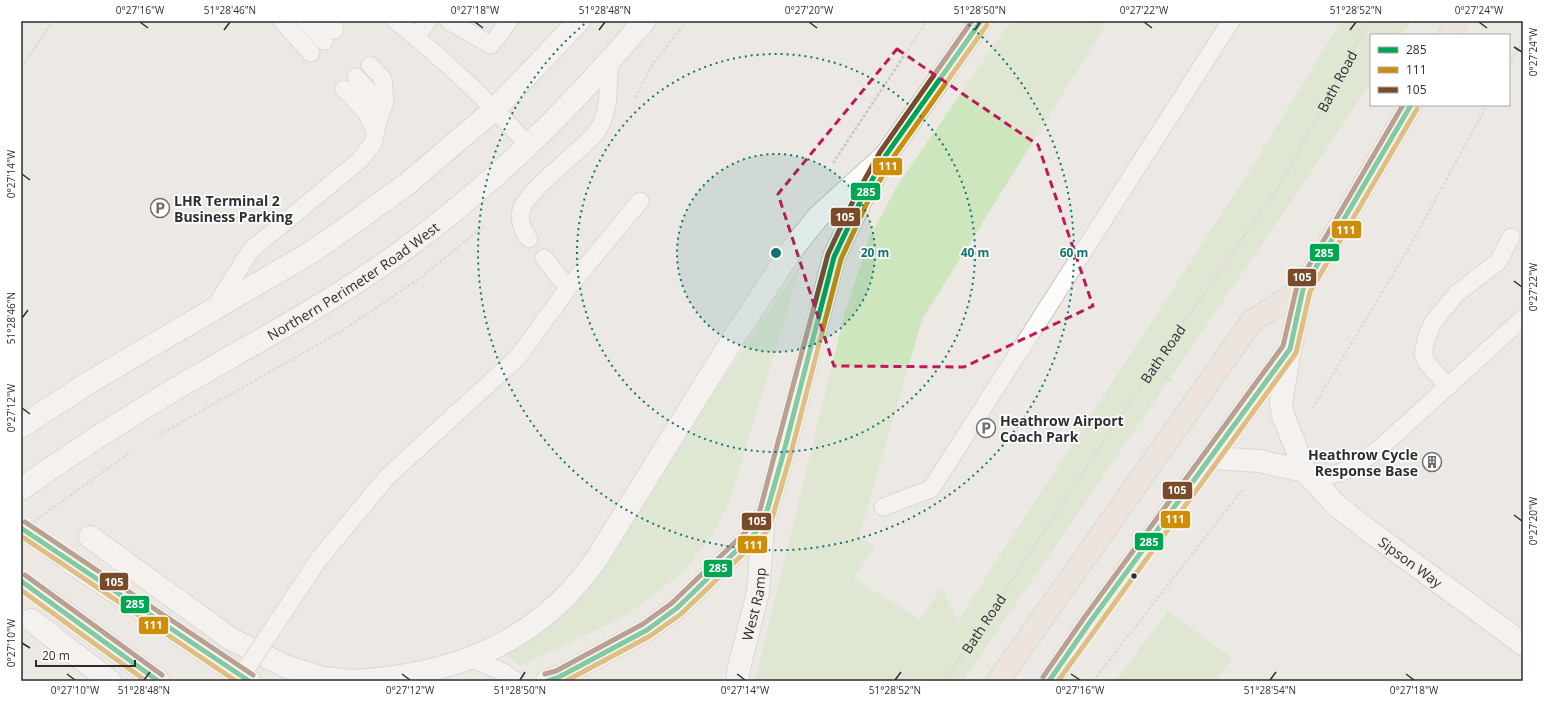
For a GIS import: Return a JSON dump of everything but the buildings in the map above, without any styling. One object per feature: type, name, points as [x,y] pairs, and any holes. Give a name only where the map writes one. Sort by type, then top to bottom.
[{"type":"highway","points":[[1450,34],[1456,21]]},
{"type":"highway","points":[[1049,681],[1090,622],[1212,458],[1290,349],[1304,288],[1410,106]]},
{"type":"highway","points":[[998,681],[1252,321],[1304,288]]},
{"type":"street","points":[[21,427],[88,383],[215,307],[296,261],[407,184],[495,109],[579,21]]},
{"type":"street","name":"Northern Perimeter Road West","points":[[21,489],[112,427],[299,317],[396,256],[459,207],[529,146],[609,62],[644,21]]},
{"type":"street","name":"West Ramp","points":[[738,681],[738,672],[758,592],[763,525],[783,455],[834,257],[860,200],[886,155],[981,21]]},
{"type":"street","points":[[90,537],[231,639],[285,666],[323,678],[353,681],[390,679],[442,668],[498,647],[546,616],[584,578],[733,339],[793,248],[818,216],[886,155]]},
{"type":"street","name":"Sipson Way","points":[[1290,349],[1281,403],[1288,430],[1309,476],[1336,505],[1523,644]]},
{"type":"street","points":[[1212,458],[1259,461],[1309,476]]},
{"type":"street","points":[[547,681],[559,677],[647,630],[677,608],[763,525]]},
{"type":"street","points":[[72,563],[249,681]]},
{"type":"street","points":[[46,599],[158,681]]},
{"type":"street","points":[[31,620],[110,681]]},
{"type":"lane","points":[[282,21],[311,53]]},
{"type":"lane","points":[[305,21],[329,31]]},
{"type":"lane","points":[[396,21],[416,37],[495,109],[529,146]]},
{"type":"lane","points":[[416,37],[428,21]]},
{"type":"lane","points":[[448,21],[491,45],[509,21]]},
{"type":"lane","points":[[883,507],[931,489],[1231,21]]},
{"type":"lane","points":[[529,239],[524,233],[521,221],[521,210],[528,196],[579,151],[598,130],[608,103],[609,62]]},
{"type":"lane","points":[[215,307],[251,250],[360,160],[373,143],[386,101],[382,79],[370,65]]},
{"type":"lane","points":[[356,77],[371,93],[377,128]]},
{"type":"lane","points":[[344,88],[377,128]]},
{"type":"lane","points":[[238,681],[319,559],[387,476],[518,357],[568,288],[640,201]]},
{"type":"lane","points":[[1447,386],[1427,363],[1423,354],[1430,329],[1456,294],[1498,262],[1511,237]]},
{"type":"lane","points":[[544,258],[568,288]]},
{"type":"lane","points":[[1309,476],[1350,468],[1369,457],[1523,318]]},
{"type":"lane","points":[[470,658],[503,672],[516,681]]},
{"type":"path","points":[[21,68],[53,21]]},
{"type":"path","points":[[633,103],[654,62],[687,21]]},
{"type":"path","points":[[832,165],[927,21]]},
{"type":"path","name":"Bath Road","points":[[945,681],[1152,368],[1282,182],[1369,21]]},
{"type":"path","points":[[1510,64],[1523,40]]},
{"type":"path","points":[[1309,414],[1410,246],[1486,106]]},
{"type":"path","points":[[1152,368],[1174,383]]},
{"type":"path","points":[[1094,681],[1247,484]]},
{"type":"highlighted area","points":[[897,49],[1038,145],[1093,306],[964,367],[834,366],[778,194]]},
{"type":"green space","points":[[1011,21],[1108,21],[922,320],[859,536],[875,546],[854,578],[920,620],[941,588],[958,620],[1249,172],[1341,21],[1411,21],[1403,34],[1370,34],[1370,84],[1310,174],[963,681],[755,681],[845,312],[870,236],[899,183]]},
{"type":"green space","points":[[802,262],[729,503],[711,537],[683,572],[628,614],[521,666],[505,654],[552,622],[643,498]]},
{"type":"green space","points":[[1168,611],[1232,658],[1215,681],[1115,681]]},
{"type":"tunnel","points":[[21,528],[72,563]]},
{"type":"tunnel","points":[[21,581],[46,599]]},
{"type":"transit line","name":"105","points":[[545,674],[556,671],[643,624],[672,603],[757,521],[828,254],[855,197],[880,152],[972,21]]},
{"type":"transit line","name":"285","points":[[547,681],[559,677],[647,630],[677,608],[763,525],[783,455],[834,257],[861,200],[886,155],[981,21]]},
{"type":"transit line","name":"111","points":[[566,681],[650,636],[681,614],[769,529],[790,457],[841,259],[867,203],[892,159],[987,25]]},
{"type":"transit line","name":"105","points":[[1043,677],[1084,618],[1283,346],[1297,286],[1402,106]]},
{"type":"transit line","name":"285","points":[[1049,681],[1090,622],[1290,349],[1303,289],[1410,106]]},
{"type":"transit line","name":"111","points":[[1058,681],[1296,353],[1310,292],[1417,109]]},
{"type":"transit line","name":"105","points":[[25,522],[253,675]]},
{"type":"transit line","name":"285","points":[[21,528],[249,681]]},
{"type":"transit line","name":"111","points":[[21,536],[236,681]]},
{"type":"transit line","name":"105","points":[[25,575],[162,675]]},
{"type":"transit line","name":"285","points":[[21,581],[158,681]]},
{"type":"transit line","name":"111","points":[[21,590],[146,681]]},
{"type":"place","name":"LHR Terminal 2 Business Parking","points":[[160,208]]},
{"type":"place","name":"Heathrow Airport Coach Park","points":[[986,428]]},
{"type":"place","name":"Heathrow Cycle Response Base","points":[[1432,462]]}]
